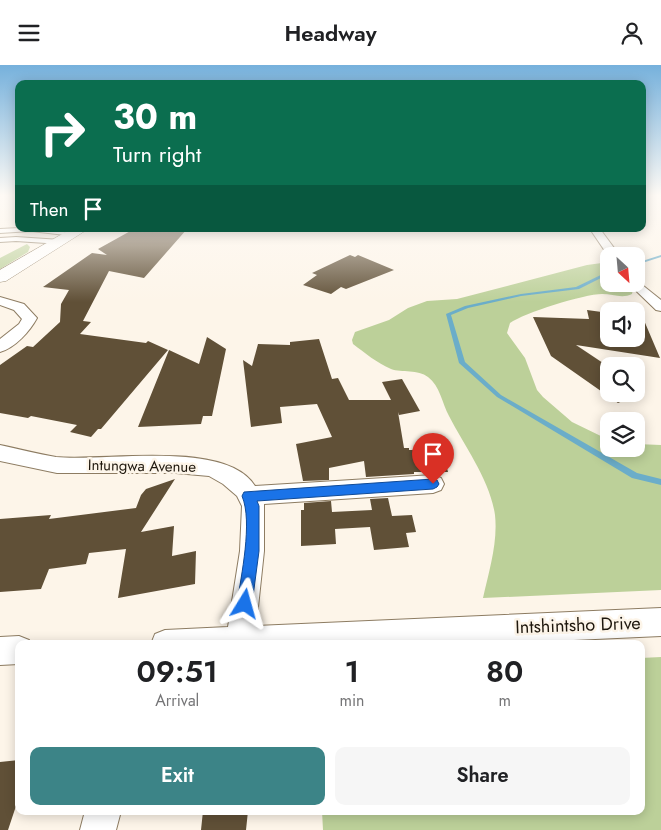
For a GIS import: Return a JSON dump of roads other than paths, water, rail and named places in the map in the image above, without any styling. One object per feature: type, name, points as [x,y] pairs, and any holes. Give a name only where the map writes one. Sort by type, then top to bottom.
[{"type":"main road","points":[[0,277],[72,235]]},
{"type":"street","points":[[597,232],[608,247]]},
{"type":"street","points":[[645,293],[661,307]]},
{"type":"street","points":[[0,301],[19,307],[30,318],[25,327],[0,347]]},
{"type":"street","name":"Intungwa Avenue","points":[[0,453],[57,465],[176,465],[212,468],[231,478],[246,490],[249,496]]},
{"type":"street","points":[[240,640],[252,551],[253,506],[249,496],[433,484]]},
{"type":"street","name":"Intshintsho Drive","points":[[240,640],[661,622]]},
{"type":"street","points":[[0,651],[15,650]]},
{"type":"street","points":[[98,830],[102,815]]},
{"type":"lane","points":[[52,232],[72,235]]},
{"type":"lane","points":[[0,240],[72,235]]},
{"type":"waterway","points":[[645,261],[661,256]]},
{"type":"waterway","points":[[600,276],[577,288],[521,295],[467,307],[448,314],[462,363],[499,396],[635,476],[661,482]]}]
